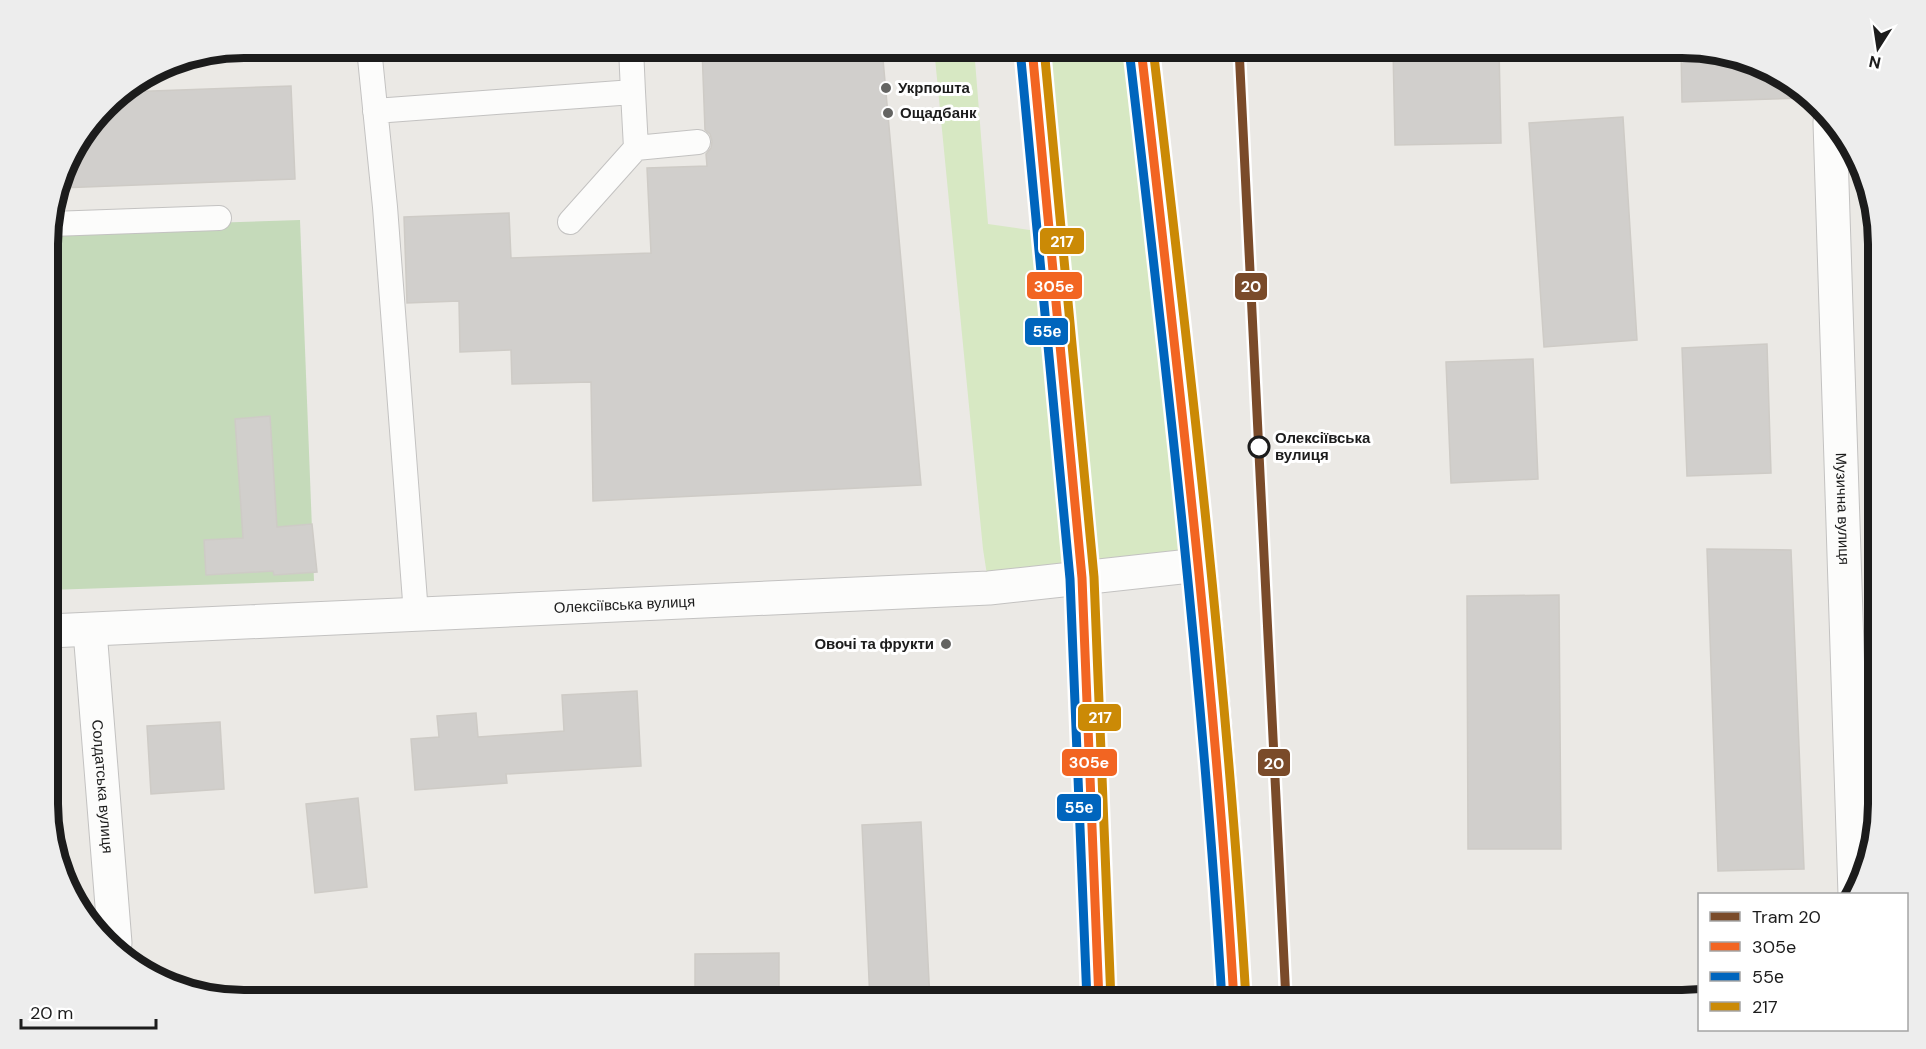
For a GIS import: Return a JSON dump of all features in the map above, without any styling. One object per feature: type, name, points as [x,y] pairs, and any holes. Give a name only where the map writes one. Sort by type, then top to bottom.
[{"type":"main road","points":[[1033,58],[1082,578],[1099,990]]},
{"type":"main road","points":[[1142,58],[1199,565],[1228,884],[1233,990]]},
{"type":"street","name":"Музична вулиця","points":[[1830,133],[1854,871]]},
{"type":"street","name":"Олексіївська вулиця","points":[[58,631],[989,588],[1199,565]]},
{"type":"street","name":"Солдатська вулиця","points":[[90,631],[115,937]]},
{"type":"lane","points":[[370,58],[385,207],[416,614]]},
{"type":"lane","points":[[631,58],[636,148]]},
{"type":"lane","points":[[375,111],[633,92]]},
{"type":"lane","points":[[570,222],[636,148],[698,142]]},
{"type":"lane","points":[[60,224],[219,218]]},
{"type":"green space","points":[[935,58],[975,58],[988,224],[1050,233],[1033,58],[1142,58],[1199,565],[989,588],[983,549]]},
{"type":"green space","points":[[300,220],[314,581],[58,590],[59,228]]},
{"type":"building","points":[[702,58],[883,58],[921,485],[593,501],[591,382],[512,384],[511,350],[460,352],[459,301],[407,303],[404,217],[509,213],[511,258],[651,253],[647,168],[707,166],[706,154],[711,148],[712,141],[710,134],[705,130]]},
{"type":"building","points":[[1393,58],[1499,58],[1501,143],[1395,145]]},
{"type":"building","points":[[1681,58],[1717,62],[1741,68],[1764,78],[1795,98],[1682,102]]},
{"type":"building","points":[[291,86],[295,179],[68,188],[90,141],[113,113],[139,91]]},
{"type":"building","points":[[1623,117],[1637,340],[1544,347],[1529,123]]},
{"type":"building","points":[[1767,344],[1771,473],[1687,476],[1682,348]]},
{"type":"building","points":[[1533,359],[1538,479],[1451,483],[1446,362]]},
{"type":"building","points":[[270,416],[277,527],[312,524],[317,572],[274,575],[273,571],[206,575],[204,540],[243,538],[235,419]]},
{"type":"building","points":[[1707,549],[1791,550],[1804,869],[1718,871]]},
{"type":"building","points":[[1559,595],[1561,849],[1468,849],[1467,596]]},
{"type":"building","points":[[637,691],[641,766],[506,774],[507,783],[415,790],[411,739],[439,737],[437,716],[476,713],[478,737],[564,731],[562,695]]},
{"type":"building","points":[[220,722],[224,789],[151,794],[147,726]]},
{"type":"building","points":[[358,798],[367,887],[315,893],[306,804]]},
{"type":"building","points":[[921,822],[929,990],[870,990],[862,825]]},
{"type":"building","points":[[779,953],[779,990],[695,990],[695,954]]},
{"type":"tram line","name":"20","points":[[1239,58],[1285,990]]},
{"type":"transit line","name":"55е","points":[[1021,58],[1070,579],[1087,990]]},
{"type":"transit line","name":"305e","points":[[1033,58],[1082,578],[1099,990]]},
{"type":"transit line","name":"217","points":[[1045,58],[1094,577],[1111,990]]},
{"type":"transit line","name":"55е","points":[[1130,58],[1170,405],[1194,643],[1221,990]]},
{"type":"transit line","name":"305e","points":[[1142,58],[1206,643],[1233,990]]},
{"type":"transit line","name":"217","points":[[1154,58],[1194,405],[1218,643],[1245,990]]},
{"type":"place","name":"Укрпошта","points":[[886,88]]},
{"type":"place","name":"Ощадбанк","points":[[888,113]]},
{"type":"place","name":"Олексіївська вулиця","points":[[1259,447]]},
{"type":"place","name":"Овочі та фрукти","points":[[946,644]]}]
